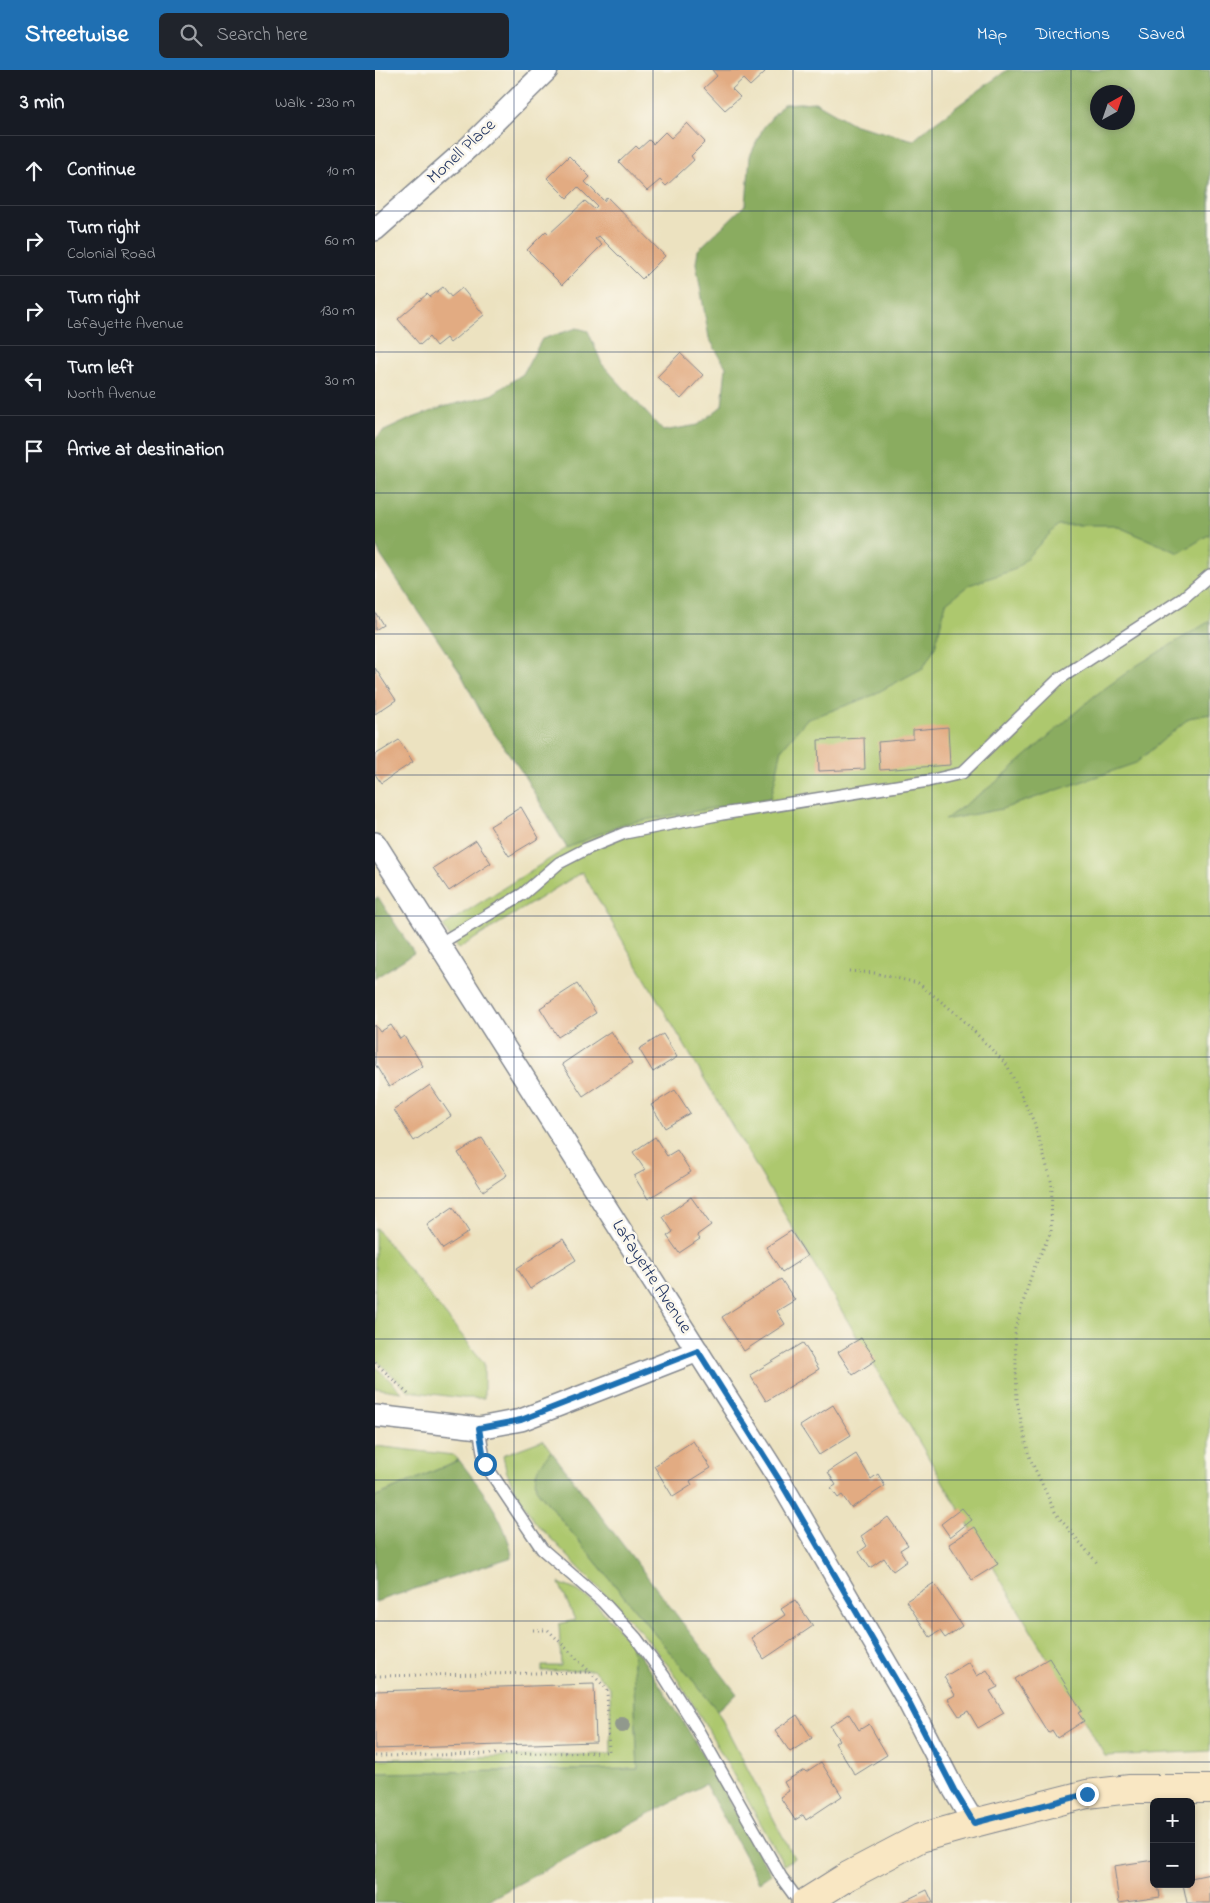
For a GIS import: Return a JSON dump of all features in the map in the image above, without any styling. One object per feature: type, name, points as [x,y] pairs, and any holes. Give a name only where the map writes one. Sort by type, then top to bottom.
[{"type":"main road","points":[[805,1903],[848,1876],[920,1838],[1087,1794],[1130,1789],[1210,1789]]},
{"type":"street","name":"Monell Place","points":[[375,230],[469,147],[547,70]]},
{"type":"street","name":"Lafayette Avenue","points":[[375,843],[785,1489],[907,1699],[954,1790],[974,1823]]},
{"type":"street","points":[[375,1416],[479,1428],[521,1420],[698,1351]]},
{"type":"lane","points":[[439,944],[523,894],[559,863],[586,849],[625,833],[722,814],[962,774],[1059,679],[1182,598],[1210,574]]},
{"type":"lane","points":[[479,1428],[485,1464],[542,1549],[601,1600],[636,1638],[664,1676],[696,1727],[781,1877],[800,1903]]},
{"type":"path","points":[[849,971],[918,983],[958,1015],[1007,1065],[1034,1122],[1052,1184],[1051,1232],[1033,1270],[1015,1329],[1017,1401],[1029,1456],[1056,1514],[1098,1564]]},
{"type":"path","points":[[375,1362],[409,1395]]},
{"type":"path","points":[[375,1756],[609,1752],[607,1689],[547,1630],[533,1630]]},
{"type":"path","points":[[375,1676],[590,1672]]},
{"type":"green space","points":[[1007,70],[1210,70],[1210,534],[1179,553],[1114,525],[1058,525],[1016,569],[969,585],[946,603],[935,647],[923,668],[869,697],[806,720],[782,749],[771,798],[622,824],[567,848],[522,772],[486,722],[461,674],[381,556],[375,544],[375,439],[382,432],[410,419],[443,407],[491,395],[523,374],[542,339],[577,328],[588,331],[602,364],[663,431],[698,425],[722,406],[726,367],[709,338],[696,263],[698,250],[746,204],[750,156],[763,128],[783,104],[815,102],[855,125],[914,140],[930,126]]},
{"type":"green space","points":[[1021,70],[1210,70],[1210,1751],[1105,1756],[582,872],[458,949],[443,926],[567,848],[522,772]]},
{"type":"green space","points":[[1210,621],[1210,714],[1189,718],[1136,763],[1002,809],[944,820],[995,783],[1093,697],[1136,666]]},
{"type":"green space","points":[[378,897],[414,953],[375,978],[375,899]]},
{"type":"green space","points":[[375,1227],[484,1363],[484,1398],[463,1398],[409,1391],[375,1359]]},
{"type":"green space","points":[[375,1366],[402,1392],[375,1388]]},
{"type":"green space","points":[[543,1440],[551,1451],[536,1473],[537,1490],[717,1710],[794,1858],[784,1865],[705,1724],[671,1669],[643,1634],[535,1522],[514,1489],[506,1470],[503,1455]]},
{"type":"green space","points":[[375,1446],[453,1455],[459,1460],[375,1497]]},
{"type":"green space","points":[[551,1451],[737,1694],[717,1710],[537,1490],[536,1474]]},
{"type":"green space","points":[[459,1460],[499,1518],[509,1543],[512,1557],[375,1602],[375,1497]]},
{"type":"green space","points":[[559,1583],[578,1591],[597,1605],[632,1644],[638,1769],[375,1773],[375,1759],[611,1754],[610,1687],[593,1670],[542,1671],[542,1666],[561,1666],[559,1624],[575,1620]]},
{"type":"green space","points":[[632,1644],[687,1728],[771,1874],[759,1882],[705,1784],[483,1903],[375,1903],[375,1773],[638,1769]]},
{"type":"building","points":[[712,70],[763,70],[765,72],[750,86],[743,79],[732,89],[740,97],[725,110],[704,88],[717,76]]},
{"type":"building","points":[[687,123],[705,142],[691,156],[694,160],[666,186],[660,180],[647,191],[619,162],[636,146],[639,149],[649,140],[653,144],[665,132],[671,138]]},
{"type":"building","points":[[569,156],[590,177],[585,182],[604,201],[607,197],[665,256],[642,279],[599,236],[595,239],[602,245],[562,285],[527,250],[546,231],[549,234],[585,201],[594,209],[597,206],[578,187],[567,198],[547,178]]},
{"type":"building","points":[[443,287],[451,297],[462,288],[484,315],[450,343],[446,338],[436,346],[429,337],[420,345],[398,319],[427,294],[430,297]]},
{"type":"building","points":[[680,353],[703,375],[681,399],[657,377]]},
{"type":"building","points":[[375,612],[383,625],[375,630]]},
{"type":"building","points":[[375,668],[396,700],[375,714]]},
{"type":"building","points":[[948,727],[950,765],[880,770],[878,742],[913,739],[913,730]]},
{"type":"building","points":[[864,738],[865,769],[819,771],[818,740]]},
{"type":"building","points":[[399,740],[413,762],[381,783],[375,774],[375,755]]},
{"type":"building","points":[[521,807],[539,838],[509,856],[490,826]]},
{"type":"building","points":[[476,840],[491,863],[449,891],[433,868]]},
{"type":"building","points":[[577,984],[596,1013],[558,1037],[540,1008]]},
{"type":"building","points":[[375,1025],[380,1032],[391,1025],[400,1039],[404,1036],[423,1066],[389,1087],[375,1064]]},
{"type":"building","points":[[611,1031],[632,1063],[583,1096],[562,1064]]},
{"type":"building","points":[[663,1034],[677,1057],[653,1072],[639,1049]]},
{"type":"building","points":[[430,1085],[451,1116],[414,1141],[394,1110]]},
{"type":"building","points":[[675,1090],[690,1113],[665,1128],[651,1105]]},
{"type":"building","points":[[655,1137],[667,1156],[677,1150],[691,1172],[648,1199],[634,1176],[645,1170],[633,1152]]},
{"type":"building","points":[[482,1138],[507,1175],[483,1191],[458,1153]]},
{"type":"building","points":[[691,1197],[711,1225],[697,1235],[700,1239],[679,1253],[667,1236],[673,1232],[663,1217]]},
{"type":"building","points":[[453,1207],[469,1232],[443,1249],[427,1225]]},
{"type":"building","points":[[791,1231],[807,1256],[782,1272],[766,1247]]},
{"type":"building","points":[[563,1239],[576,1260],[530,1289],[517,1268]]},
{"type":"building","points":[[781,1279],[795,1300],[777,1311],[785,1324],[744,1351],[722,1317]]},
{"type":"building","points":[[861,1338],[876,1360],[853,1375],[838,1352]]},
{"type":"building","points":[[803,1343],[819,1369],[766,1401],[750,1375]]},
{"type":"building","points":[[833,1405],[851,1435],[819,1455],[800,1426]]},
{"type":"building","points":[[693,1441],[711,1468],[690,1481],[692,1485],[673,1497],[654,1466]]},
{"type":"building","points":[[856,1454],[871,1479],[878,1474],[885,1486],[851,1508],[842,1495],[838,1498],[831,1488],[836,1485],[828,1472]]},
{"type":"building","points":[[962,1508],[972,1520],[950,1537],[941,1524]]},
{"type":"building","points":[[888,1517],[908,1545],[900,1550],[907,1561],[893,1571],[884,1558],[870,1568],[859,1552],[867,1546],[861,1536]]},
{"type":"building","points":[[975,1527],[998,1564],[972,1580],[949,1544]]},
{"type":"building","points":[[934,1583],[962,1626],[945,1638],[940,1631],[930,1637],[906,1601]]},
{"type":"building","points":[[795,1600],[813,1626],[764,1659],[751,1638],[785,1615],[781,1609]]},
{"type":"building","points":[[1049,1658],[1082,1711],[1078,1713],[1084,1721],[1057,1738],[1052,1730],[1048,1733],[1015,1679]]},
{"type":"building","points":[[969,1662],[977,1676],[987,1670],[998,1687],[990,1691],[1004,1713],[978,1728],[968,1711],[959,1716],[948,1699],[955,1695],[944,1677]]},
{"type":"building","points":[[594,1684],[596,1742],[375,1749],[375,1691]]},
{"type":"building","points":[[849,1714],[859,1730],[869,1724],[887,1755],[855,1775],[835,1743],[839,1740],[830,1726]]},
{"type":"building","points":[[797,1715],[812,1738],[790,1752],[775,1730]]},
{"type":"building","points":[[821,1762],[842,1796],[806,1820],[803,1815],[795,1820],[780,1797],[789,1791],[784,1782],[804,1770],[806,1772]]},
{"type":"building","points":[[1150,1861],[1150,1888],[1159,1888],[1160,1897],[1119,1903],[1114,1866]]},
{"type":"building","points":[[1210,1874],[1210,1903],[1187,1903],[1184,1888],[1195,1888],[1195,1877]]},
{"type":"building","points":[[927,1890],[933,1903],[900,1903]]},
{"type":"route","points":[[485,1464],[479,1428],[521,1420],[698,1351],[780,1481],[907,1699],[954,1790],[974,1823],[1087,1794]]}]
